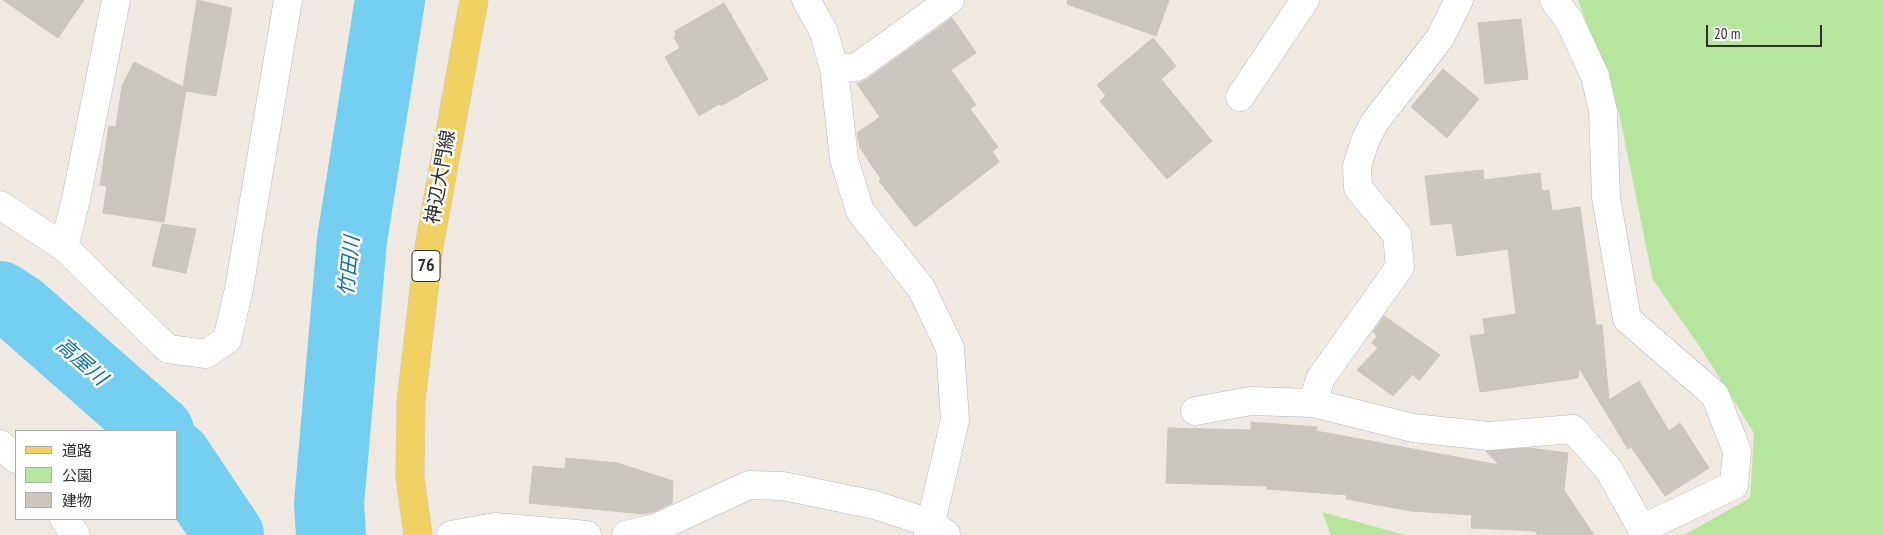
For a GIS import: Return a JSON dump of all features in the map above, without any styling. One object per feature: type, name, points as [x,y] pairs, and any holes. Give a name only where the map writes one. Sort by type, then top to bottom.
[{"type":"main road","name":"神辺大門線","points":[[418,535],[410,476],[411,401],[429,247],[474,0]]},
{"type":"street","points":[[64,247],[94,116],[116,0]]},
{"type":"street","points":[[0,205],[64,247],[168,349],[206,354],[227,340],[239,289],[288,0]]},
{"type":"street","points":[[626,535],[656,528],[749,485],[783,486],[875,505],[935,531],[955,420],[950,348],[921,288],[860,211],[844,159],[834,69],[824,32],[806,0]]},
{"type":"street","points":[[834,69],[857,67],[950,0]]},
{"type":"street","points":[[1240,97],[1305,0]]},
{"type":"street","points":[[1313,403],[1320,379],[1400,267],[1397,235],[1358,188],[1357,166],[1365,141],[1374,123],[1440,38],[1459,0]]},
{"type":"street","points":[[1195,410],[1251,401],[1313,403],[1413,428],[1489,436],[1573,429],[1609,470],[1642,528],[1734,485],[1737,451],[1714,395],[1627,319],[1606,197],[1603,111],[1595,76],[1569,20],[1554,0]]},
{"type":"street","points":[[0,444],[15,457]]},
{"type":"street","points":[[65,520],[76,535]]},
{"type":"street","points":[[451,535],[495,527],[587,535]]},
{"type":"green space","points":[[1578,0],[1884,0],[1884,535],[1684,535],[1750,498],[1754,433],[1702,350],[1653,280],[1619,113]]},
{"type":"green space","points":[[1322,512],[1405,535],[1331,535]]},
{"type":"building","points":[[3,0],[84,0],[58,38]]},
{"type":"building","points":[[197,0],[232,8],[216,96],[186,91],[164,222],[103,213],[107,186],[100,185],[109,126],[116,127],[122,86],[134,62],[183,87]]},
{"type":"building","points":[[1068,0],[1169,0],[1156,36],[1067,4]]},
{"type":"building","points":[[724,3],[768,79],[721,106],[719,104],[699,116],[665,57],[680,48],[674,37],[675,31]]},
{"type":"building","points":[[952,18],[976,53],[951,70],[976,105],[970,109],[998,147],[992,151],[999,162],[915,227],[879,181],[881,179],[860,148],[857,133],[880,117],[857,84],[866,80]]},
{"type":"building","points":[[1521,19],[1528,79],[1485,84],[1478,23]]},
{"type":"building","points":[[1153,38],[1176,66],[1161,79],[1212,141],[1167,179],[1100,101],[1106,96],[1097,85]]},
{"type":"building","points":[[1443,69],[1479,99],[1447,138],[1411,107]]},
{"type":"building","points":[[1483,170],[1484,180],[1540,173],[1542,191],[1549,190],[1552,211],[1580,207],[1596,325],[1602,325],[1609,400],[1639,381],[1669,431],[1680,423],[1709,468],[1665,496],[1631,447],[1628,449],[1579,368],[1578,378],[1480,392],[1470,336],[1485,334],[1483,319],[1516,314],[1508,249],[1457,256],[1452,223],[1431,225],[1425,176]]},
{"type":"building","points":[[162,224],[196,229],[186,273],[152,266]]},
{"type":"building","points":[[1384,316],[1440,355],[1419,381],[1413,374],[1393,396],[1357,370],[1378,348],[1372,343],[1377,336],[1373,332]]},
{"type":"building","points":[[1251,422],[1317,427],[1316,431],[1499,465],[1486,451],[1529,448],[1568,453],[1564,490],[1594,535],[1538,535],[1535,531],[1471,528],[1472,515],[1411,511],[1346,499],[1347,495],[1267,489],[1267,486],[1166,483],[1168,428],[1251,430]]},
{"type":"building","points":[[566,458],[617,463],[673,481],[672,503],[644,514],[529,503],[533,466],[565,469]]},
{"type":"waterway","name":"竹田川","points":[[331,535],[329,504],[352,240],[390,0]]},
{"type":"waterway","name":"高屋川","points":[[0,296],[20,309],[158,430]]},
{"type":"waterway","name":"高屋川","points":[[178,459],[229,535]]}]
